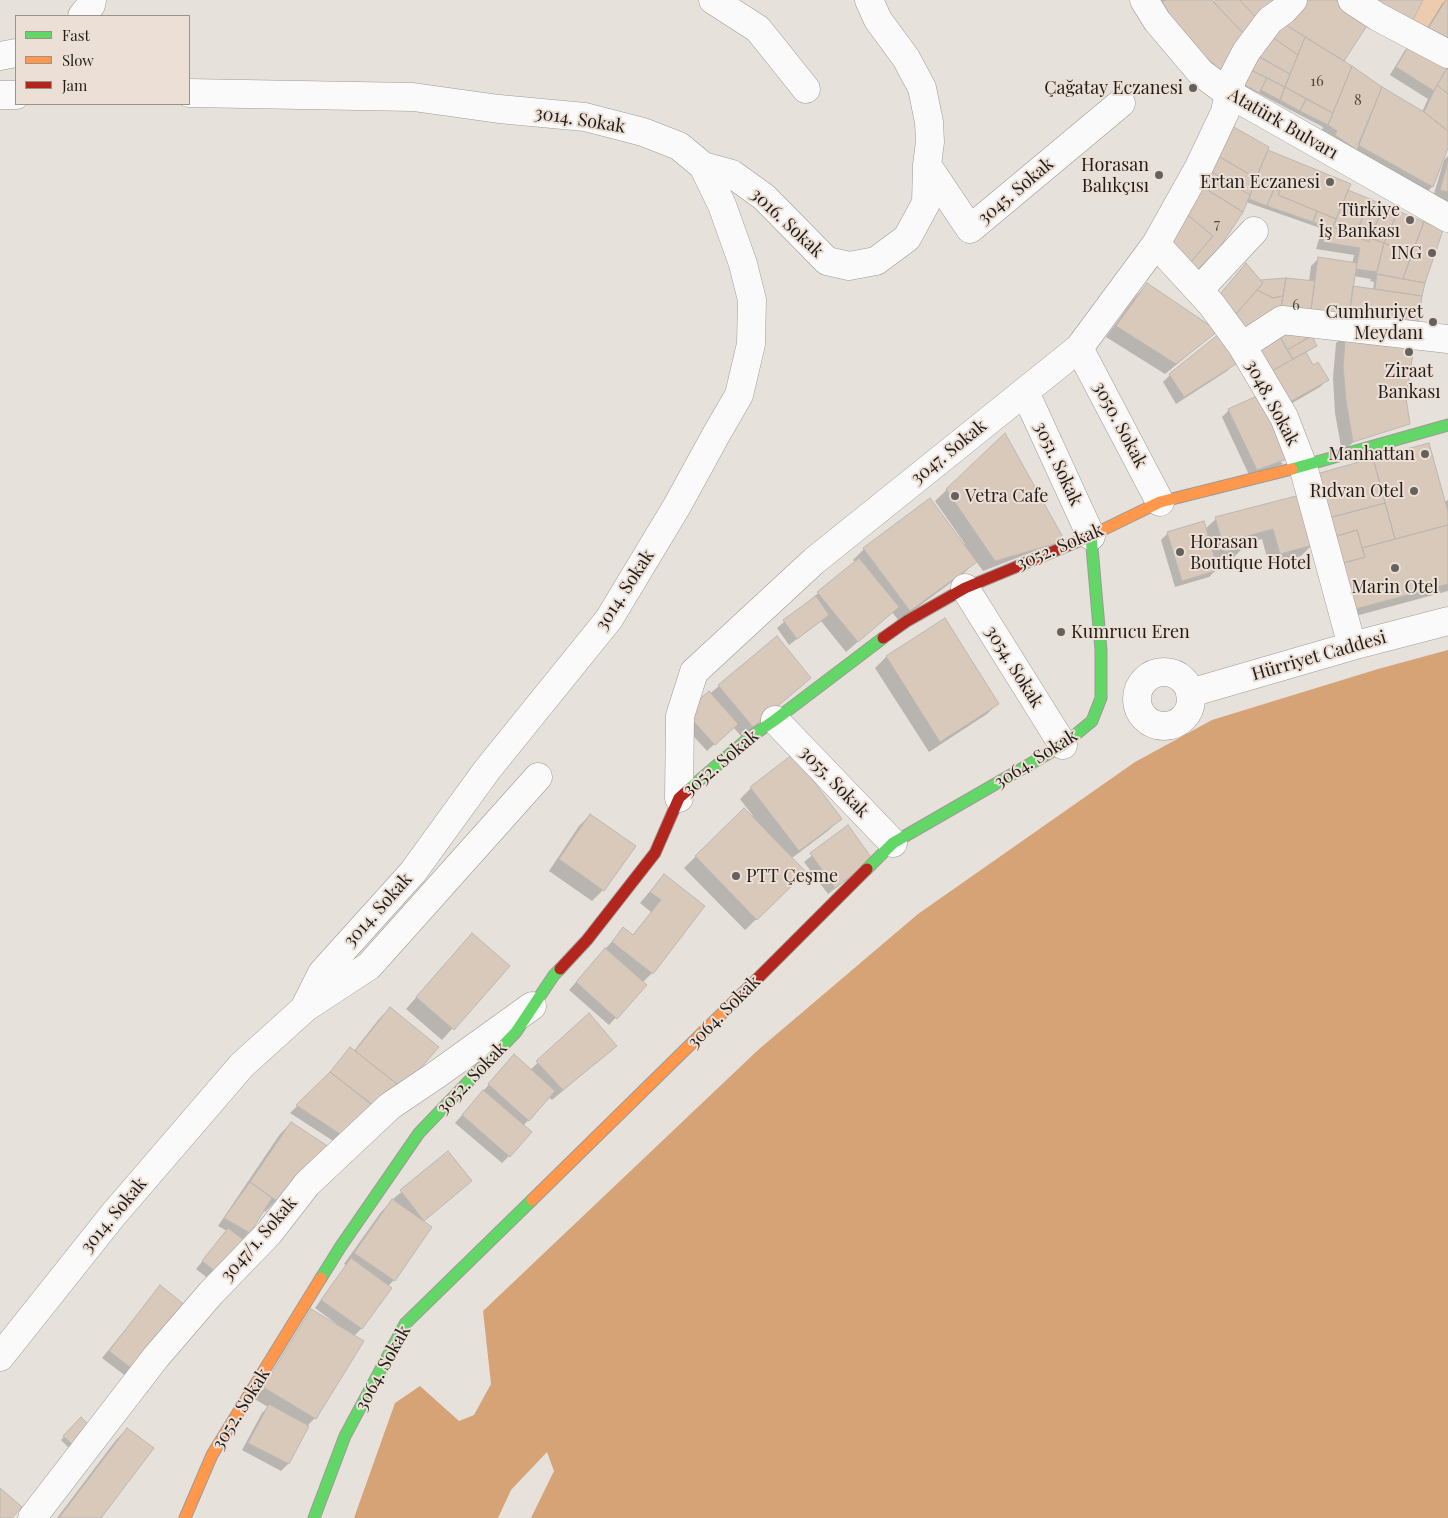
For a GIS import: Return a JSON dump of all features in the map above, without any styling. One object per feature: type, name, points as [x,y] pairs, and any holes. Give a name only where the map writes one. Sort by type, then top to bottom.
[{"type":"street","points":[[83,15],[91,6],[92,0]]},
{"type":"street","points":[[713,0],[758,29],[806,89]]},
{"type":"street","name":"3016. Sokak","points":[[702,166],[732,174],[764,197],[827,261],[849,266],[876,261],[907,238],[926,203],[930,142],[929,122],[922,88],[906,58],[878,20],[869,0]]},
{"type":"street","name":"Atatürk Bulvarı","points":[[1144,0],[1157,21],[1201,74],[1228,93],[1448,218]]},
{"type":"street","name":"3047. Sokak","points":[[679,798],[680,716],[694,672],[814,561],[1079,348],[1156,244],[1203,159],[1226,112],[1232,79],[1254,41],[1270,20],[1284,10],[1292,0]]},
{"type":"street","points":[[1352,0],[1378,17],[1448,54]]},
{"type":"street","points":[[0,56],[15,53]]},
{"type":"street","name":"3014. Sokak","points":[[0,1358],[113,1215],[242,1065],[304,1009],[322,973],[412,872],[487,770],[609,619],[677,506],[739,395],[751,344],[752,300],[743,264],[722,205],[702,166],[679,146],[643,132],[585,117],[499,109],[412,97],[190,93]]},
{"type":"street","points":[[0,95],[15,94]]},
{"type":"street","name":"3045. Sokak","points":[[927,165],[970,229],[1121,103]]},
{"type":"street","points":[[1199,290],[1254,231]]},
{"type":"street","name":"3048. Sokak","points":[[1156,244],[1212,304],[1242,346],[1284,417],[1303,466],[1352,646]]},
{"type":"street","points":[[1242,346],[1282,320],[1448,339]]},
{"type":"street","name":"3050. Sokak","points":[[1079,348],[1160,502]]},
{"type":"street","name":"3051. Sokak","points":[[1025,392],[1090,536]]},
{"type":"street","name":"3052. Sokak","points":[[185,1518],[212,1455],[341,1246],[419,1133],[516,1032],[554,975],[587,940],[655,853],[679,798],[750,737],[859,655],[907,621],[965,588],[1090,536],[1160,502],[1303,466],[1448,424]]},
{"type":"street","name":"3064. Sokak","points":[[314,1518],[345,1436],[405,1324],[708,1028],[893,843],[1063,745],[1092,721],[1101,698],[1101,650],[1090,536]]},
{"type":"street","name":"3054. Sokak","points":[[965,588],[1063,745]]},
{"type":"street","name":"Hürriyet Caddesi","points":[[1190,693],[1352,646],[1448,621]]},
{"type":"street","name":"3055. Sokak","points":[[775,720],[893,843]]},
{"type":"street","points":[[304,1009],[368,966],[538,777]]},
{"type":"street","name":"3047/1. Sokak","points":[[32,1518],[156,1357],[211,1293],[269,1233],[306,1184],[390,1106],[532,1006]]},
{"type":"shaded area","points":[[1423,0],[1446,0],[1424,35],[1410,26]]},
{"type":"shaded area","points":[[1448,650],[1448,1518],[531,1518],[554,1471],[547,1452],[511,1490],[498,1518],[354,1518],[395,1403],[420,1386],[459,1421],[474,1415],[491,1384],[483,1311],[758,1050],[918,914],[1135,762],[1212,720],[1378,669]]},
{"type":"building","points":[[1166,0],[1212,0],[1247,37],[1221,71],[1183,36],[1162,2]]},
{"type":"building","points":[[1216,0],[1240,0],[1261,23],[1247,37],[1213,2]]},
{"type":"building","points":[[1240,0],[1286,0],[1261,23]]},
{"type":"building","points":[[1301,0],[1344,0],[1372,18],[1344,61],[1283,23]]},
{"type":"building","points":[[1370,0],[1423,0],[1410,26]]},
{"type":"building","points":[[1446,0],[1448,0],[1448,50],[1424,35]]},
{"type":"building","points":[[1283,23],[1305,37],[1298,55],[1269,35]]},
{"type":"building","points":[[1269,35],[1298,55],[1290,74],[1259,57]]},
{"type":"building","points":[[1305,37],[1352,66],[1333,113],[1285,87]]},
{"type":"building","points":[[1412,41],[1448,66],[1434,91],[1396,67]]},
{"type":"building","points":[[1253,53],[1290,74],[1285,87],[1247,68]]},
{"type":"building","points":[[1352,66],[1382,87],[1357,150],[1335,135],[1337,131],[1328,125]]},
{"type":"building","points":[[1448,66],[1448,94],[1437,85]]},
{"type":"building","points":[[1247,68],[1267,78],[1259,93],[1240,82]]},
{"type":"building","points":[[1267,78],[1285,87],[1280,100],[1261,90]]},
{"type":"building","points":[[1437,85],[1448,94],[1448,131],[1424,112]]},
{"type":"building","points":[[1285,87],[1306,99],[1300,111],[1280,100]]},
{"type":"building","points":[[1382,87],[1424,112],[1448,131],[1448,148],[1433,187],[1358,145]]},
{"type":"building","points":[[1306,99],[1333,113],[1328,125],[1300,111]]},
{"type":"building","points":[[1225,122],[1269,147],[1256,178],[1211,152]]},
{"type":"building","points":[[1268,150],[1351,184],[1336,219],[1278,195],[1280,191],[1255,181]]},
{"type":"building","points":[[1211,152],[1256,178],[1250,195],[1205,168]]},
{"type":"building","points":[[1448,162],[1448,192],[1440,190]]},
{"type":"building","points":[[1205,168],[1250,195],[1243,212],[1198,184]]},
{"type":"building","points":[[1255,181],[1274,189],[1267,206],[1249,199]]},
{"type":"building","points":[[1198,184],[1243,212],[1220,247],[1197,270],[1190,263],[1213,236],[1184,212]]},
{"type":"building","points":[[1274,189],[1280,191],[1278,195],[1317,211],[1313,222],[1267,206]]},
{"type":"building","points":[[1348,190],[1370,199],[1355,236],[1333,227]]},
{"type":"building","points":[[1370,199],[1384,205],[1369,242],[1355,236]]},
{"type":"building","points":[[1384,205],[1398,211],[1384,243],[1370,238]]},
{"type":"building","points":[[1317,211],[1336,219],[1332,229],[1313,222]]},
{"type":"building","points":[[1398,211],[1424,222],[1411,255],[1384,243]]},
{"type":"building","points":[[1184,212],[1213,236],[1190,263],[1166,246]]},
{"type":"building","points":[[1424,222],[1443,230],[1425,283],[1403,279]]},
{"type":"building","points":[[1327,227],[1332,229],[1333,227],[1369,242],[1370,238],[1384,243],[1377,272],[1356,269],[1360,248],[1323,242]]},
{"type":"building","points":[[1384,243],[1411,255],[1403,279],[1376,274]]},
{"type":"building","points":[[1318,257],[1357,263],[1348,322],[1310,317]]},
{"type":"building","points":[[1246,263],[1263,283],[1236,314],[1220,294]]},
{"type":"building","points":[[1377,274],[1425,283],[1422,296],[1375,289]]},
{"type":"building","points":[[1286,278],[1315,281],[1310,317],[1280,314]]},
{"type":"building","points":[[1286,278],[1283,296],[1273,298],[1257,290],[1263,283],[1260,280]]},
{"type":"building","points":[[1147,283],[1218,331],[1176,364],[1116,326]]},
{"type":"building","points":[[1353,286],[1422,296],[1417,331],[1348,322]]},
{"type":"building","points":[[1257,290],[1273,298],[1283,296],[1280,314],[1244,341],[1228,319],[1234,311],[1236,314]]},
{"type":"building","points":[[1346,331],[1415,340],[1406,398],[1410,424],[1353,442],[1346,401],[1343,366]]},
{"type":"building","points":[[1278,333],[1293,359],[1270,372],[1256,346]]},
{"type":"building","points":[[1278,333],[1311,336],[1287,350]]},
{"type":"building","points":[[1219,334],[1236,364],[1184,397],[1169,374]]},
{"type":"building","points":[[1312,336],[1317,346],[1293,359],[1287,350]]},
{"type":"building","points":[[1306,352],[1313,365],[1318,362],[1329,380],[1288,403],[1270,372]]},
{"type":"building","points":[[1257,396],[1292,457],[1257,470],[1228,409]]},
{"type":"building","points":[[1005,433],[1065,541],[995,561],[946,489]]},
{"type":"building","points":[[1429,443],[1448,512],[1448,525],[1395,539],[1373,458]]},
{"type":"building","points":[[1373,458],[1385,503],[1325,519],[1313,475]]},
{"type":"building","points":[[1300,495],[1313,545],[1280,554],[1273,529],[1244,537],[1247,546],[1225,552],[1215,517]]},
{"type":"building","points":[[930,498],[977,562],[910,611],[863,548]]},
{"type":"building","points":[[1385,503],[1395,539],[1362,548],[1357,530],[1330,538],[1325,519]]},
{"type":"building","points":[[1204,521],[1218,570],[1182,581],[1167,532]]},
{"type":"building","points":[[1448,525],[1448,584],[1348,611],[1336,565],[1365,557],[1362,548]]},
{"type":"building","points":[[1357,530],[1365,557],[1336,565],[1328,539]]},
{"type":"building","points":[[859,558],[899,607],[858,642],[817,592]]},
{"type":"building","points":[[816,596],[829,615],[797,639],[783,620]]},
{"type":"building","points":[[945,618],[999,704],[940,742],[886,656]]},
{"type":"building","points":[[777,636],[811,678],[753,727],[718,685]]},
{"type":"building","points":[[709,691],[738,724],[715,745],[685,712]]},
{"type":"building","points":[[793,754],[842,819],[799,851],[750,787]]},
{"type":"building","points":[[744,808],[806,872],[757,920],[695,856]]},
{"type":"building","points":[[590,814],[636,846],[604,891],[559,859]]},
{"type":"building","points":[[848,825],[873,860],[835,888],[810,853]]},
{"type":"building","points":[[664,874],[705,906],[653,974],[612,942],[623,927],[633,935],[661,900],[650,892]]},
{"type":"building","points":[[472,933],[510,966],[454,1030],[416,997]]},
{"type":"building","points":[[605,948],[647,985],[617,1019],[576,982]]},
{"type":"building","points":[[390,1007],[439,1047],[405,1086],[397,1084],[355,1051]]},
{"type":"building","points":[[589,1013],[617,1046],[563,1090],[536,1061]]},
{"type":"building","points":[[350,1047],[397,1084],[377,1109],[330,1072]]},
{"type":"building","points":[[514,1054],[555,1091],[529,1121],[488,1084]]},
{"type":"building","points":[[330,1072],[373,1105],[346,1138],[296,1105]]},
{"type":"building","points":[[483,1090],[532,1132],[510,1157],[462,1115]]},
{"type":"building","points":[[291,1122],[329,1147],[277,1201],[250,1182]]},
{"type":"building","points":[[448,1151],[472,1181],[424,1221],[400,1190]]},
{"type":"building","points":[[250,1182],[272,1198],[250,1233],[224,1218]]},
{"type":"building","points":[[392,1199],[432,1227],[395,1281],[354,1253]]},
{"type":"building","points":[[228,1228],[244,1240],[219,1274],[202,1261]]},
{"type":"building","points":[[351,1258],[392,1288],[362,1329],[321,1300]]},
{"type":"building","points":[[160,1285],[186,1306],[135,1371],[109,1351]]},
{"type":"building","points":[[311,1309],[364,1341],[316,1419],[263,1387]]},
{"type":"building","points":[[269,1404],[309,1426],[289,1464],[248,1443]]},
{"type":"building","points":[[81,1417],[93,1429],[76,1448],[63,1436]]},
{"type":"building","points":[[127,1428],[154,1448],[101,1518],[59,1518]]},
{"type":"building","points":[[0,1488],[22,1507],[12,1518],[0,1518]]},
{"type":"traffic: fast","points":[[1292,469],[1448,425]]},
{"type":"traffic: fast","points":[[867,869],[893,843],[1063,745],[1092,721],[1101,698],[1101,650],[1091,536]]},
{"type":"traffic: fast","points":[[688,790],[750,737],[883,638]]},
{"type":"traffic: fast","points":[[321,1278],[419,1133],[516,1032],[560,969]]},
{"type":"traffic: fast","points":[[314,1518],[345,1436],[405,1324],[532,1200]]},
{"type":"traffic: slow","points":[[1086,538],[1160,502],[1292,469]]},
{"type":"traffic: slow","points":[[532,1200],[746,990]]},
{"type":"traffic: slow","points":[[185,1518],[212,1455],[321,1278]]},
{"type":"traffic: jam","points":[[883,638],[907,621],[965,588],[1086,538]]},
{"type":"traffic: jam","points":[[560,969],[587,940],[655,853],[679,798],[688,790]]},
{"type":"traffic: jam","points":[[746,990],[867,869]]},
{"type":"place","name":"Çağatay Eczanesi","points":[[1193,88]]},
{"type":"place","name":"Horasan Balıkçısı","points":[[1159,175]]},
{"type":"place","name":"Ertan Eczanesi","points":[[1330,182]]},
{"type":"place","name":"Türkiye İş Bankası","points":[[1410,220]]},
{"type":"place","name":"ING","points":[[1432,253]]},
{"type":"place","name":"Cumhuriyet Meydanı","points":[[1433,322]]},
{"type":"place","name":"Ziraat Bankası","points":[[1409,352]]},
{"type":"place","name":"Manhattan","points":[[1425,454]]},
{"type":"place","name":"Rıdvan Otel","points":[[1414,491]]},
{"type":"place","name":"Vetra Cafe","points":[[955,496]]},
{"type":"place","name":"Horasan Boutique Hotel","points":[[1180,552]]},
{"type":"place","name":"Marin Otel","points":[[1395,568]]},
{"type":"place","name":"Kumrucu Eren","points":[[1061,632]]},
{"type":"place","name":"PTT Çeşme","points":[[736,876]]}]
